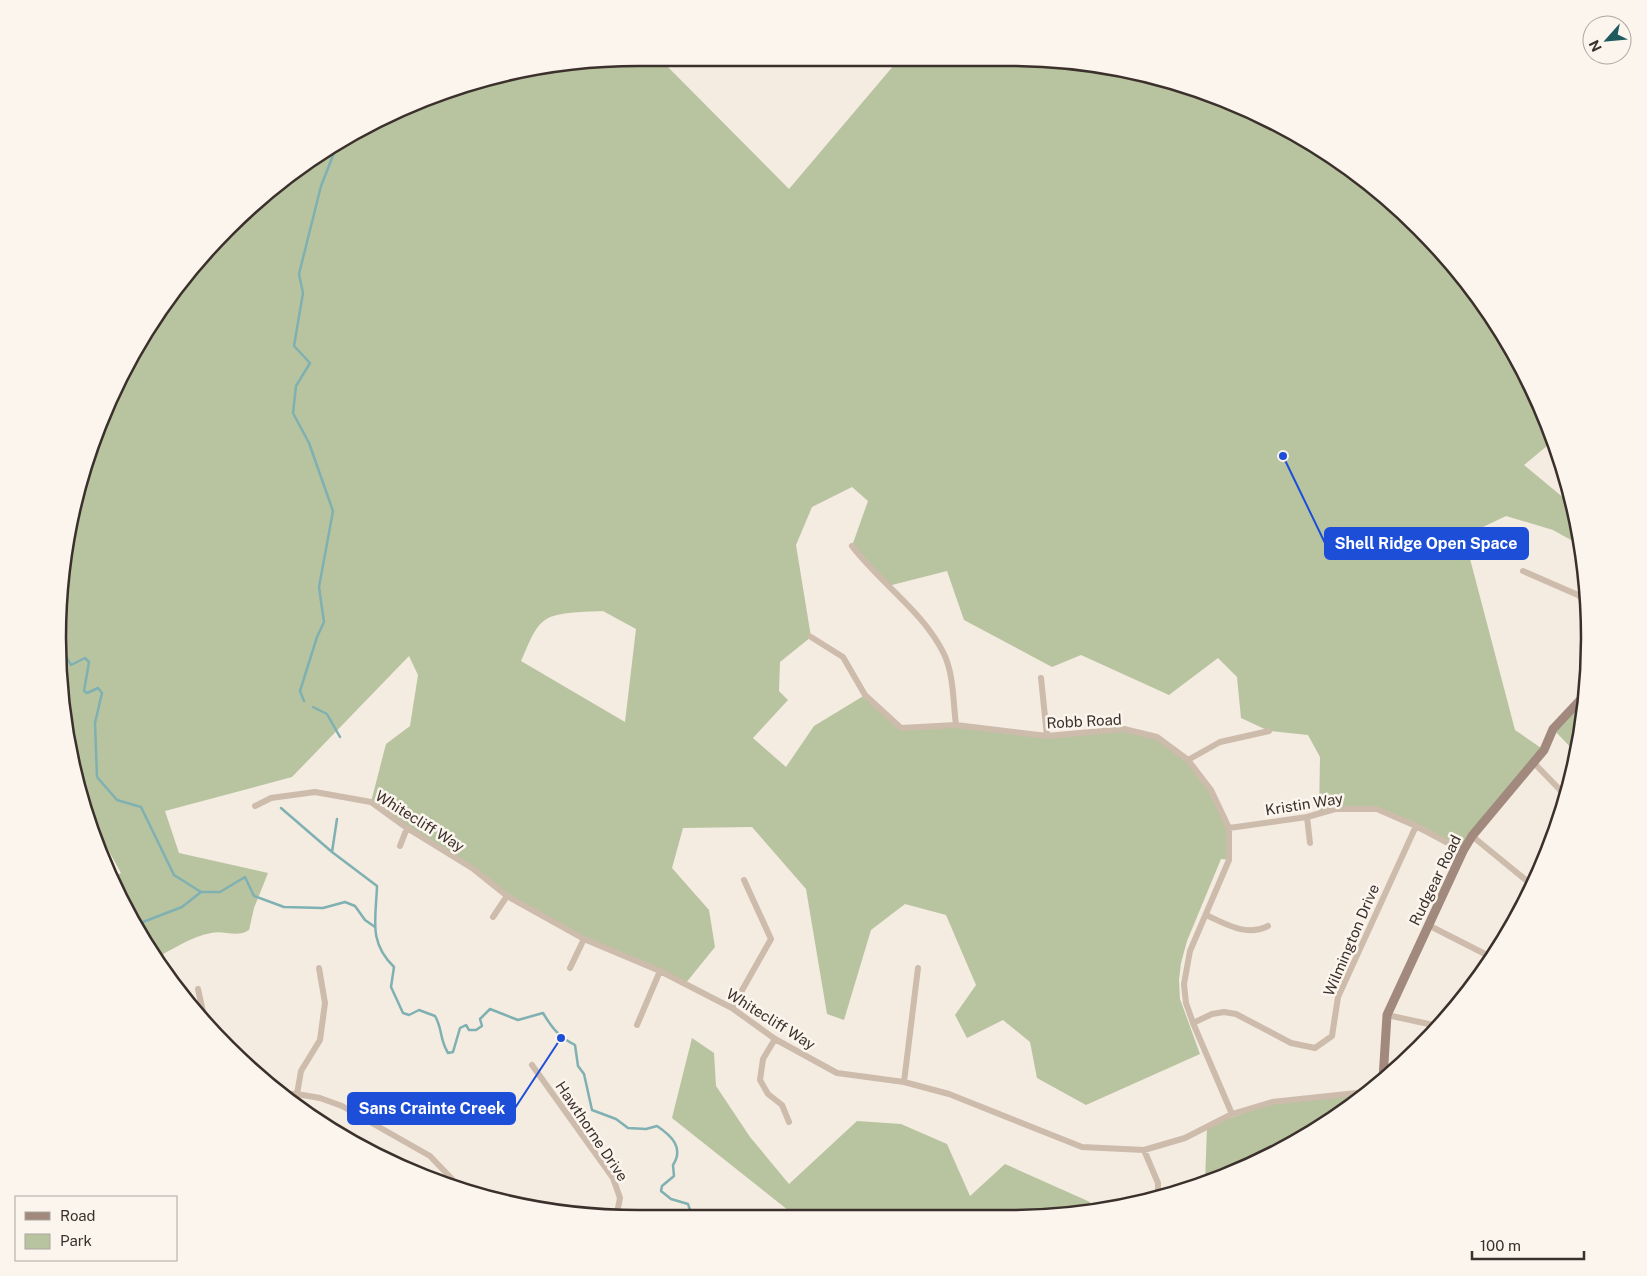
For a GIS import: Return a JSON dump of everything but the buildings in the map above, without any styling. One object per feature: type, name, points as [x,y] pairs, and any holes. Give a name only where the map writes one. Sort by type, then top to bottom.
[{"type":"street","points":[[852,546],[869,568],[905,603],[932,634],[944,654],[950,675],[956,726]]},
{"type":"street","points":[[1523,571],[1580,596]]},
{"type":"street","name":"Robb Road","points":[[811,637],[843,657],[864,695],[901,728],[956,726],[1047,736],[1124,729],[1157,737],[1188,760],[1212,790],[1229,828],[1229,860],[1190,951],[1184,984],[1186,1003],[1192,1023],[1232,1114]]},
{"type":"street","points":[[1041,678],[1047,736]]},
{"type":"street","name":"Rudgear Road","points":[[1384,1070],[1387,1015],[1462,851],[1472,836],[1544,750],[1553,729],[1577,703]]},
{"type":"street","points":[[1188,760],[1220,742],[1269,731]]},
{"type":"street","points":[[1533,762],[1560,789]]},
{"type":"street","name":"Whitecliff Way","points":[[254,806],[271,798],[315,792],[371,802],[407,828],[472,868],[507,896],[584,939],[660,971],[732,1008],[775,1039],[837,1073],[904,1082],[949,1094],[1082,1147],[1144,1150],[1185,1138],[1232,1114],[1272,1102],[1355,1093]]},
{"type":"street","name":"Kristin Way","points":[[1229,828],[1307,817],[1335,809],[1376,809],[1416,826],[1462,851]]},
{"type":"street","points":[[1307,817],[1310,843]]},
{"type":"street","name":"Wilmington Drive","points":[[1192,1023],[1212,1014],[1224,1012],[1236,1014],[1291,1043],[1315,1048],[1332,1036],[1338,997],[1416,826]]},
{"type":"street","points":[[400,846],[407,828]]},
{"type":"street","points":[[1472,836],[1527,881]]},
{"type":"street","points":[[732,1008],[771,939],[744,880]]},
{"type":"street","points":[[493,917],[507,896]]},
{"type":"street","points":[[1206,915],[1244,931],[1258,931],[1268,926]]},
{"type":"street","points":[[1428,925],[1485,954]]},
{"type":"street","points":[[570,968],[584,939]]},
{"type":"street","points":[[297,1094],[301,1071],[320,1040],[325,1003],[319,968]]},
{"type":"street","points":[[904,1082],[918,968]]},
{"type":"street","points":[[637,1025],[660,971]]},
{"type":"street","points":[[198,989],[202,1008]]},
{"type":"street","points":[[1387,1015],[1430,1024]]},
{"type":"street","points":[[775,1039],[763,1059],[760,1080],[768,1094],[782,1105],[789,1122]]},
{"type":"street","name":"Hawthorne Drive","points":[[532,1065],[613,1178],[620,1198],[618,1209]]},
{"type":"street","points":[[293,1094],[320,1098],[342,1106],[430,1156],[451,1178]]},
{"type":"street","points":[[1144,1150],[1158,1182],[1158,1190]]},
{"type":"green space","points":[[667,66],[789,189],[893,66],[1009,66],[1084,71],[1121,77],[1157,86],[1228,110],[1262,125],[1295,143],[1357,184],[1386,208],[1439,261],[1463,290],[1504,352],[1522,385],[1537,419],[1547,446],[1524,465],[1563,497],[1572,541],[1553,530],[1506,516],[1464,536],[1515,730],[1544,750],[1463,851],[1377,809],[1335,809],[1319,814],[1320,757],[1308,735],[1269,731],[1241,718],[1237,677],[1218,658],[1169,695],[1081,655],[1052,667],[964,620],[947,571],[888,586],[852,546],[868,501],[852,487],[812,507],[796,545],[811,637],[780,662],[779,691],[788,700],[753,738],[786,767],[814,726],[865,695],[901,728],[956,725],[1047,736],[1124,729],[1157,737],[1188,760],[1211,790],[1229,828],[1229,860],[1221,859],[1187,941],[1181,963],[1179,980],[1180,999],[1200,1054],[1086,1105],[1037,1078],[1030,1042],[1003,1020],[967,1038],[955,1015],[976,985],[946,915],[905,904],[871,930],[844,1020],[827,1014],[806,889],[752,827],[683,828],[672,868],[709,910],[715,947],[685,984],[584,939],[507,896],[472,868],[371,802],[386,744],[410,726],[418,675],[409,656],[292,777],[165,811],[179,853],[268,873],[254,908],[249,930],[235,934],[216,932],[196,937],[162,955],[125,891],[118,875],[121,873],[106,845],[97,822],[77,750],[67,675],[66,638],[67,601],[77,526],[97,454],[125,385],[143,352],[184,290],[234,234],[290,184],[352,143],[385,125],[454,97],[490,86],[526,77],[563,71],[601,67]],"holes":[[[603,611],[636,629],[625,722],[521,661],[537,628],[545,620],[557,615]]]},
{"type":"green space","points":[[1577,703],[1570,747],[1553,729]]},
{"type":"green space","points":[[692,1038],[714,1053],[716,1086],[750,1137],[789,1184],[857,1121],[901,1124],[947,1144],[970,1196],[1005,1164],[1090,1202],[1091,1204],[1046,1209],[1009,1210],[788,1210],[672,1118]]},
{"type":"green space","points":[[1355,1093],[1295,1133],[1262,1151],[1205,1174],[1207,1127],[1272,1102]]},
{"type":"waterway","points":[[304,701],[300,691],[317,637],[324,622],[319,587],[333,511],[309,443],[293,413],[296,386],[310,363],[294,346],[303,293],[299,274],[321,186],[333,155]]},
{"type":"waterway","points":[[67,658],[71,665],[85,658],[89,662],[84,691],[87,693],[98,688],[102,693],[95,723],[97,777],[117,800],[141,807],[174,875],[201,892]]},
{"type":"waterway","points":[[313,707],[327,714],[340,737]]},
{"type":"waterway","points":[[281,808],[332,852],[377,886],[375,930],[380,948],[394,967],[391,987],[403,1013],[409,1015],[419,1010],[435,1016],[448,1053],[453,1052],[460,1028],[466,1025],[469,1030],[476,1030],[482,1026],[480,1019],[490,1009],[518,1020],[543,1013],[556,1032],[575,1045],[578,1066],[584,1074],[592,1110],[616,1119],[628,1128],[646,1129],[657,1126],[672,1138],[677,1148],[676,1159],[673,1165],[674,1176],[662,1186],[661,1191],[671,1199],[688,1204],[690,1210]]},
{"type":"waterway","points":[[332,852],[337,819]]},
{"type":"waterway","points":[[142,922],[182,907],[201,892],[220,892],[245,877],[254,896],[284,907],[323,908],[345,902],[355,906],[365,920],[375,927]]},
{"type":"place","name":"Shell Ridge Open Space","points":[[1283,456]]},
{"type":"place","name":"Sans Crainte Creek","points":[[561,1038]]}]
